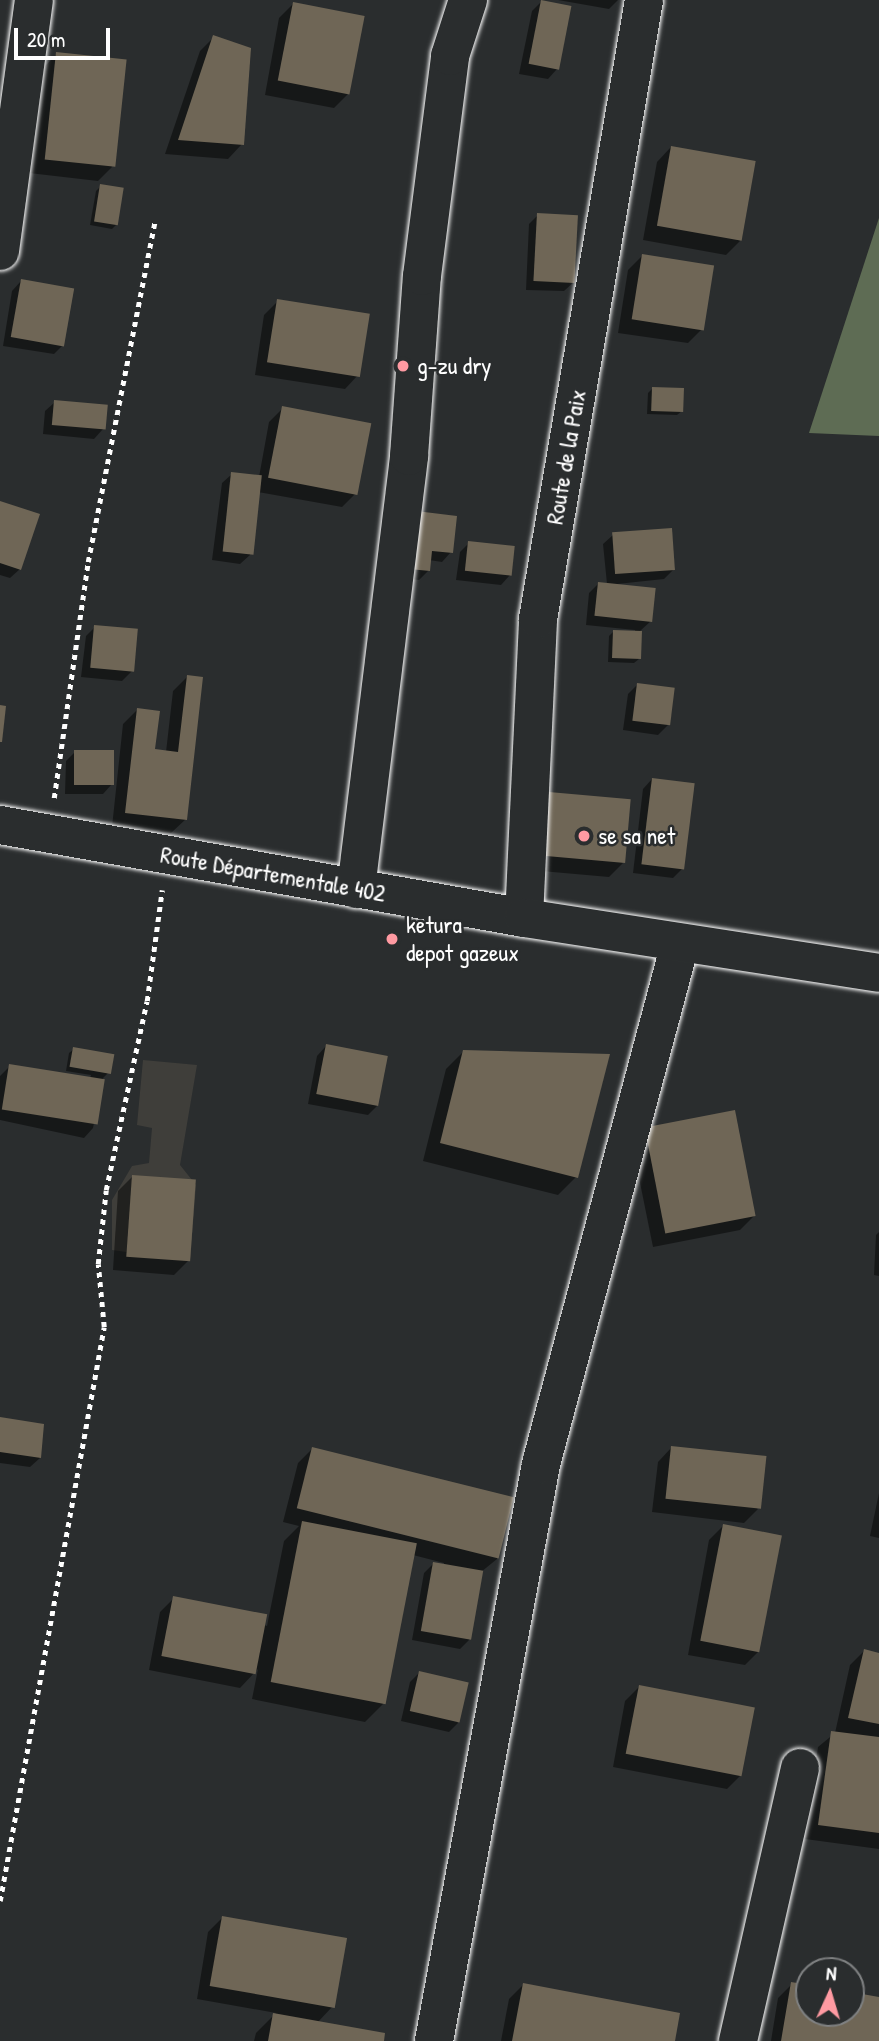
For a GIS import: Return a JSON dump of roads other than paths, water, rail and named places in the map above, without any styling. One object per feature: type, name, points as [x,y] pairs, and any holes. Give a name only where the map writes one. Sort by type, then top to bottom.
[{"type":"street","points":[[0,251],[34,0]]},
{"type":"street","points":[[356,889],[409,456],[422,276],[450,56],[468,0]]},
{"type":"street","name":"Route de la Paix","points":[[524,918],[538,619],[644,0]]},
{"type":"street","name":"Route Départementale 402","points":[[0,825],[524,918],[879,973]]},
{"type":"street","points":[[434,2041],[541,1464],[680,944]]},
{"type":"street","points":[[738,2041],[800,1768]]},
{"type":"place","name":"g-zu dry","points":[[403,366]]},
{"type":"place","name":"se sa net","points":[[584,836]]},
{"type":"place","name":"ketura depot gazeux","points":[[392,939]]}]
